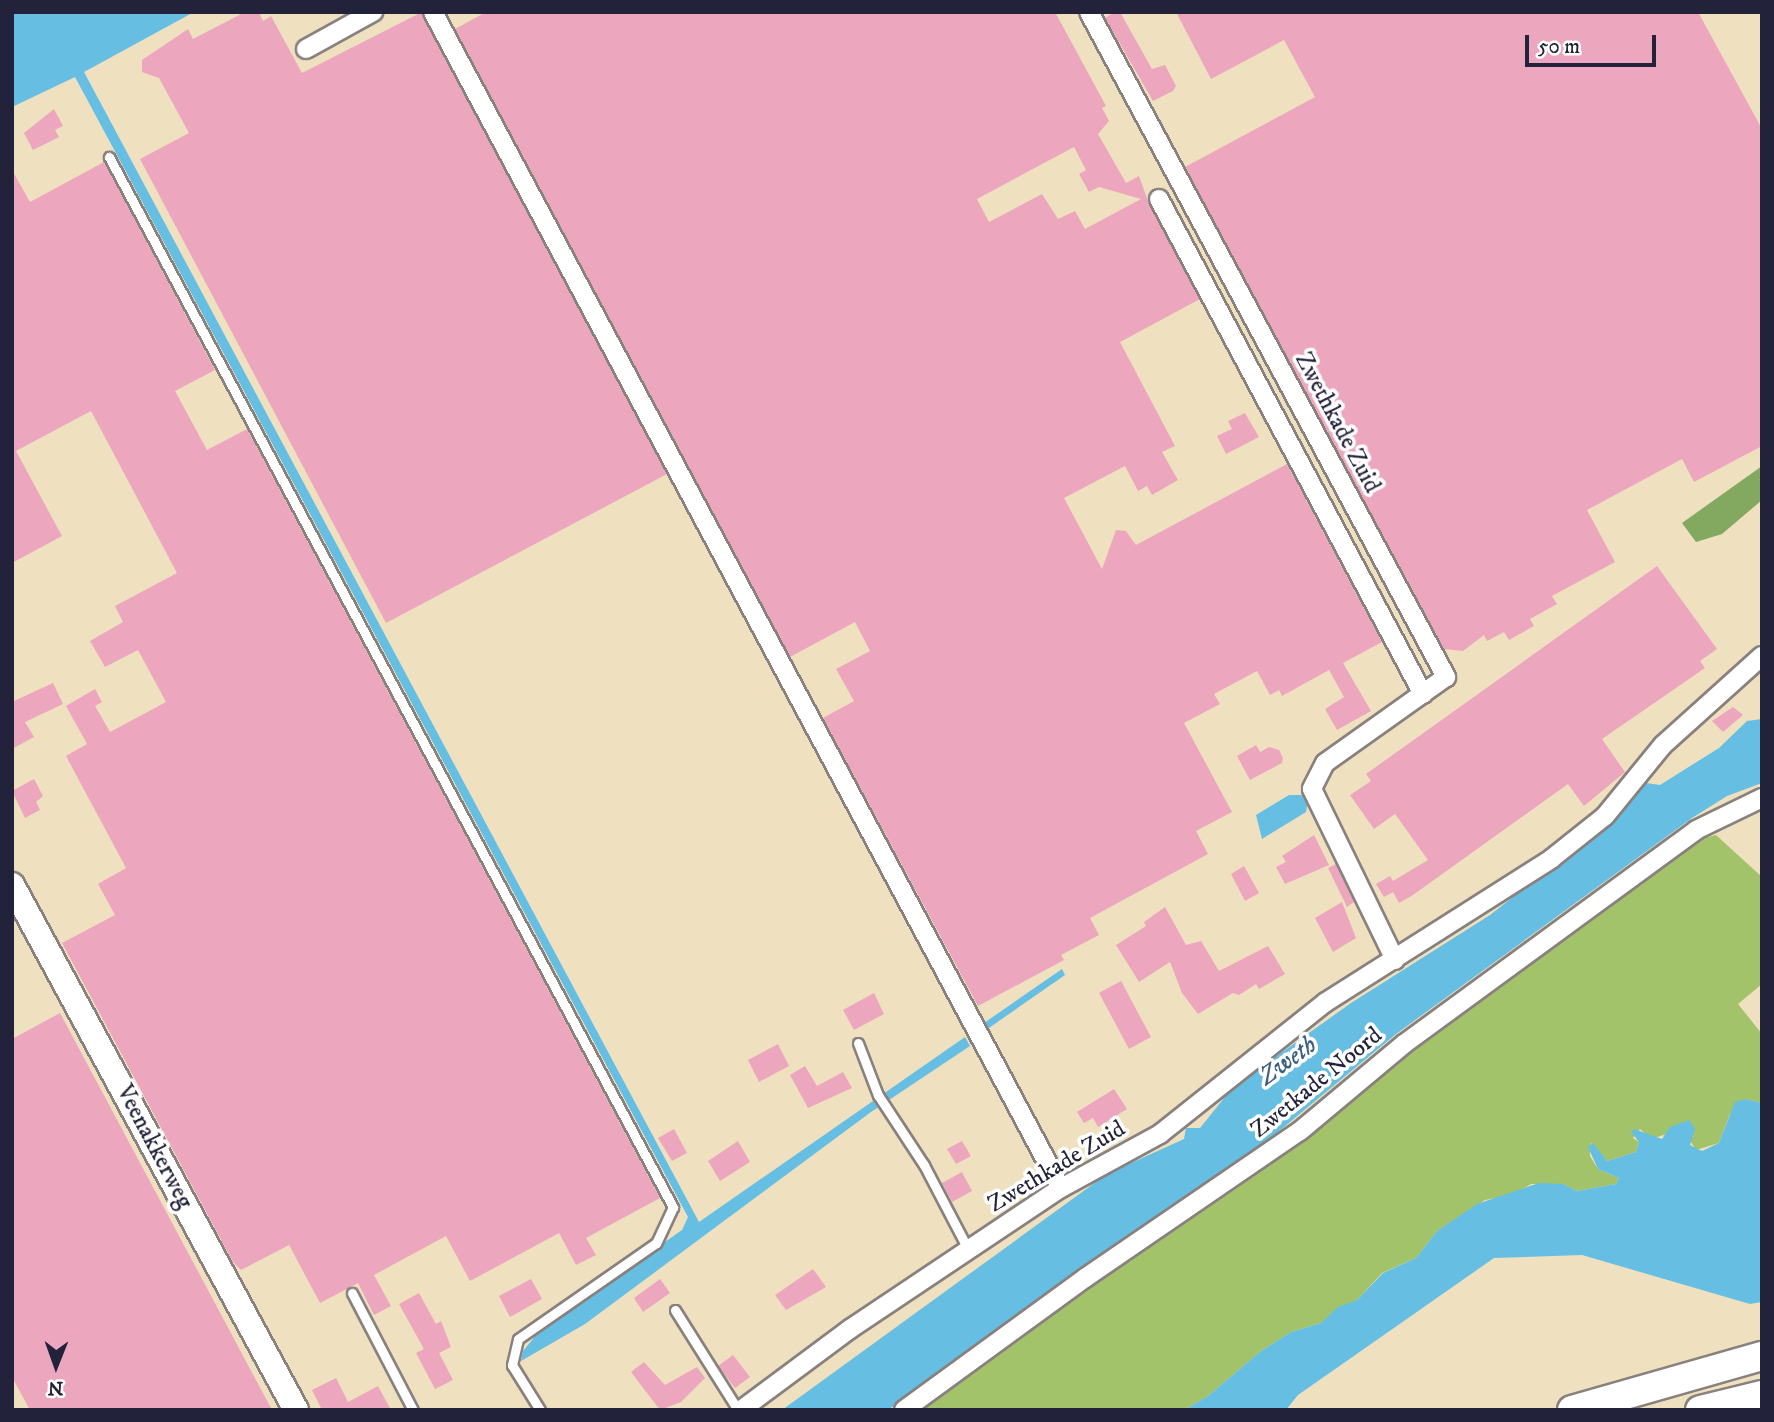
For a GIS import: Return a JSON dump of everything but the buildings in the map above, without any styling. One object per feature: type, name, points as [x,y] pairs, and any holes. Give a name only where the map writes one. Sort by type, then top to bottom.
[{"type":"main road","points":[[1572,1410],[1762,1356]]},
{"type":"main road","points":[[1700,1410],[1762,1395]]},
{"type":"street","points":[[306,49],[373,12]]},
{"type":"street","points":[[433,12],[1060,1188]]},
{"type":"street","name":"Zwethkade Zuid","points":[[1089,12],[1446,677],[1325,764],[1312,789],[1395,960]]},
{"type":"street","points":[[1159,199],[1423,694]]},
{"type":"street","name":"Zwethkade Zuid","points":[[739,1410],[850,1329],[1060,1188],[1160,1134],[1326,1002],[1551,859],[1605,816],[1663,745],[1762,656]]},
{"type":"street","name":"Zwetkade Noord","points":[[904,1410],[1085,1278],[1278,1146],[1404,1044],[1696,830],[1762,798]]},
{"type":"street","name":"Veenakkerweg","points":[[12,885],[296,1410]]},
{"type":"lane","points":[[109,157],[673,1207],[656,1243],[518,1339],[512,1365],[540,1410]]},
{"type":"lane","points":[[858,1043],[878,1096],[924,1164],[969,1251]]},
{"type":"lane","points":[[352,1293],[413,1410]]},
{"type":"lane","points":[[675,1310],[739,1410]]},
{"type":"green space","points":[[1762,466],[1762,500],[1722,534],[1696,542],[1682,523]]},
{"type":"green space","points":[[1716,835],[1762,877],[1762,984],[1738,1004],[1762,1034],[1762,1103],[1746,1099],[1730,1114],[1719,1143],[1696,1150],[1689,1139],[1667,1134],[1651,1139],[1640,1129],[1633,1138],[1639,1142],[1636,1152],[1607,1161],[1591,1143],[1590,1156],[1598,1169],[1619,1178],[1616,1184],[1577,1191],[1563,1184],[1531,1184],[1513,1195],[1485,1200],[1437,1231],[1416,1258],[1382,1273],[1357,1300],[1321,1323],[1291,1332],[1261,1351],[1208,1396],[1184,1410],[910,1410],[1237,1188],[1472,1004],[1696,840]]},
{"type":"water","points":[[12,12],[194,12],[84,72],[699,1222],[965,1037],[970,1046],[871,1112],[585,1324],[521,1361],[523,1351],[542,1328],[682,1230],[688,1217],[75,77],[12,107]]},
{"type":"water","name":"Zweth","points":[[1762,719],[1762,783],[1727,796],[1692,818],[1396,1034],[1250,1155],[888,1410],[782,1410],[1107,1174],[1184,1139],[1186,1128],[1200,1128],[1225,1097],[1253,1073],[1351,1003],[1490,915],[1591,836],[1646,783],[1660,785],[1719,748],[1747,721]]},
{"type":"water","points":[[1289,795],[1309,795],[1306,812],[1262,839],[1256,815]]},
{"type":"water","points":[[1062,969],[1065,975],[986,1030],[984,1023]]},
{"type":"water","points":[[1746,1099],[1762,1103],[1762,1302],[1750,1304],[1582,1255],[1494,1258],[1298,1395],[1286,1410],[1184,1410],[1208,1396],[1261,1351],[1291,1332],[1321,1323],[1338,1307],[1357,1300],[1383,1273],[1416,1258],[1437,1231],[1477,1204],[1539,1183],[1563,1184],[1577,1191],[1616,1184],[1619,1178],[1598,1169],[1588,1147],[1593,1143],[1607,1161],[1636,1152],[1639,1142],[1631,1132],[1634,1129],[1662,1139],[1670,1127],[1689,1120],[1695,1129],[1690,1145],[1702,1151],[1719,1143],[1735,1102]]}]
